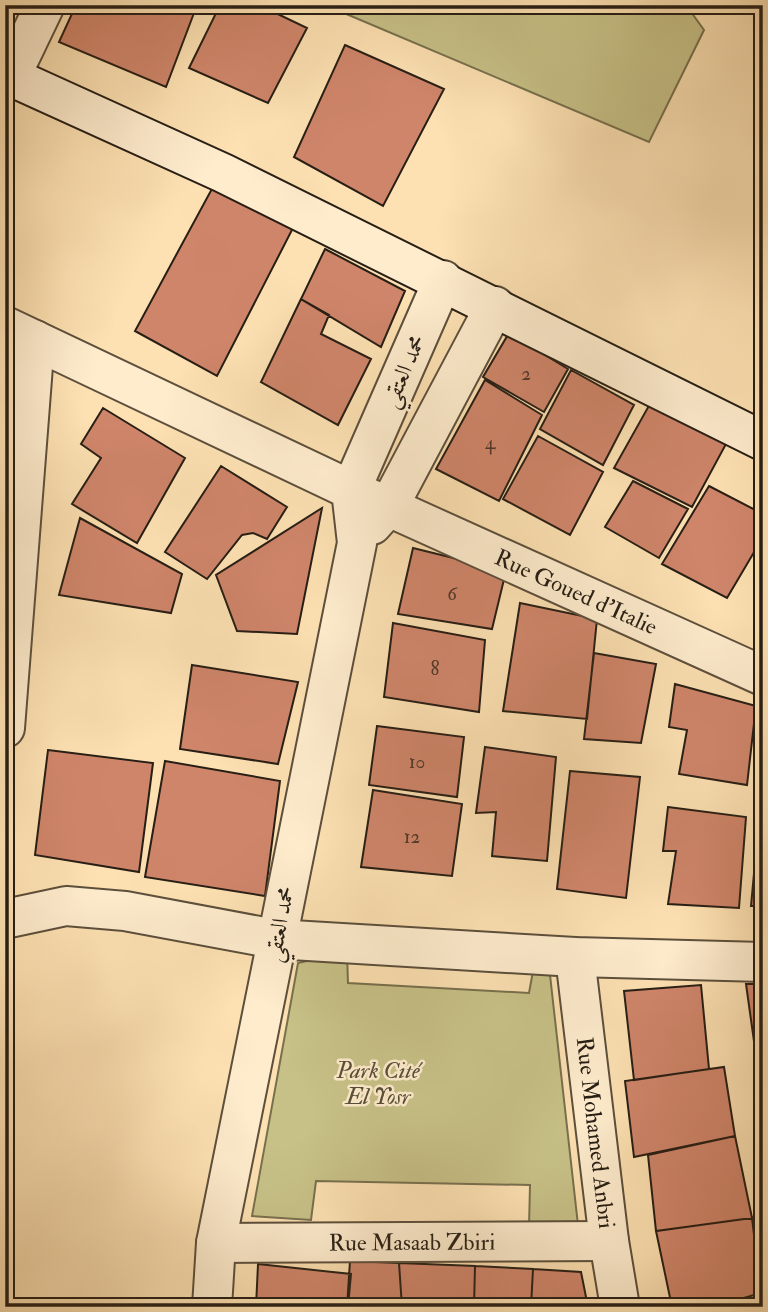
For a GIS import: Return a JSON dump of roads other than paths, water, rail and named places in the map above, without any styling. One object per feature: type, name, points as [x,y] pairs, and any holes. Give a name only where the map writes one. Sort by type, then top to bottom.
[{"type":"street","points":[[45,5],[8,75],[223,173],[763,441]]},
{"type":"street","name":"محمد العتقي","points":[[212,1307],[216,1243],[275,939],[357,542],[351,490],[443,280]]},
{"type":"street","name":"محمد العتقي","points":[[357,542],[389,506],[495,306]]},
{"type":"street","points":[[5,724],[20,333]]},
{"type":"street","name":"Rue Goued d'Italie","points":[[20,333],[351,490],[763,676]]},
{"type":"street","points":[[5,919],[66,906],[125,911],[275,939],[575,957],[763,962]]},
{"type":"street","name":"Rue Mohamed Anbri","points":[[575,957],[609,1241],[620,1307]]},
{"type":"street","name":"Rue Masaab Zbiri","points":[[216,1243],[609,1241]]},
{"type":"park label","name":"Park Cité El Yosr","points":[[378,1083]]}]
